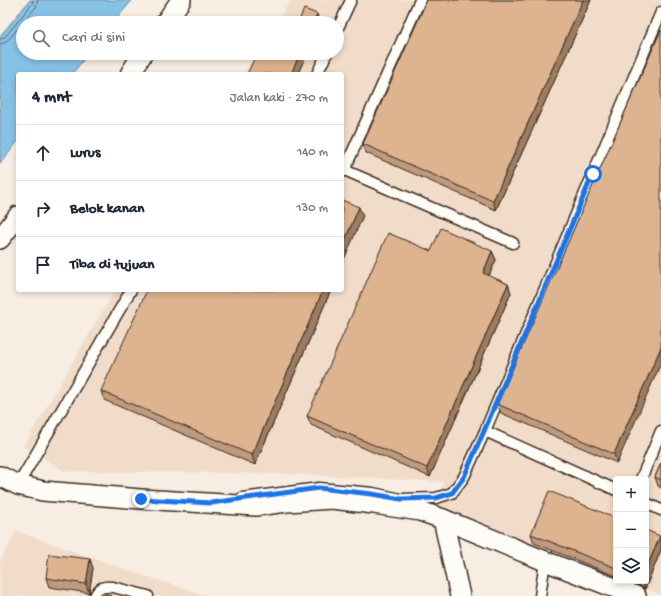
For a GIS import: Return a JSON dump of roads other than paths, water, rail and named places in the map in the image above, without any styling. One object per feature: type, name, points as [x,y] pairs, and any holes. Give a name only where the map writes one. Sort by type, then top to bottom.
[{"type":"street","points":[[170,16],[181,0]]},
{"type":"street","points":[[131,72],[139,60]]},
{"type":"street","points":[[0,239],[16,219]]},
{"type":"street","points":[[0,476],[18,485],[43,491],[256,506],[332,499],[420,511],[636,596]]},
{"type":"street","points":[[443,519],[460,596]]},
{"type":"lane","points":[[344,16],[351,0]]},
{"type":"lane","points":[[344,168],[420,0]]},
{"type":"lane","points":[[211,503],[319,488],[401,499],[436,498],[452,493],[464,477],[484,431],[661,12]]},
{"type":"lane","points":[[318,72],[324,60]]},
{"type":"lane","points":[[344,170],[513,243]]},
{"type":"lane","points":[[18,485],[130,292]]},
{"type":"lane","points":[[484,431],[613,489]]},
{"type":"lane","points":[[641,476],[661,431]]},
{"type":"lane","points":[[649,504],[661,510]]},
{"type":"lane","points":[[540,596],[545,560]]},
{"type":"lane","points":[[95,596],[96,592],[103,586],[108,586],[148,596]]},
{"type":"water","points":[[30,0],[132,0],[119,16],[17,16]]},
{"type":"water","points":[[16,17],[16,60],[83,60],[74,72],[16,72],[16,144],[0,164],[0,36]]}]
